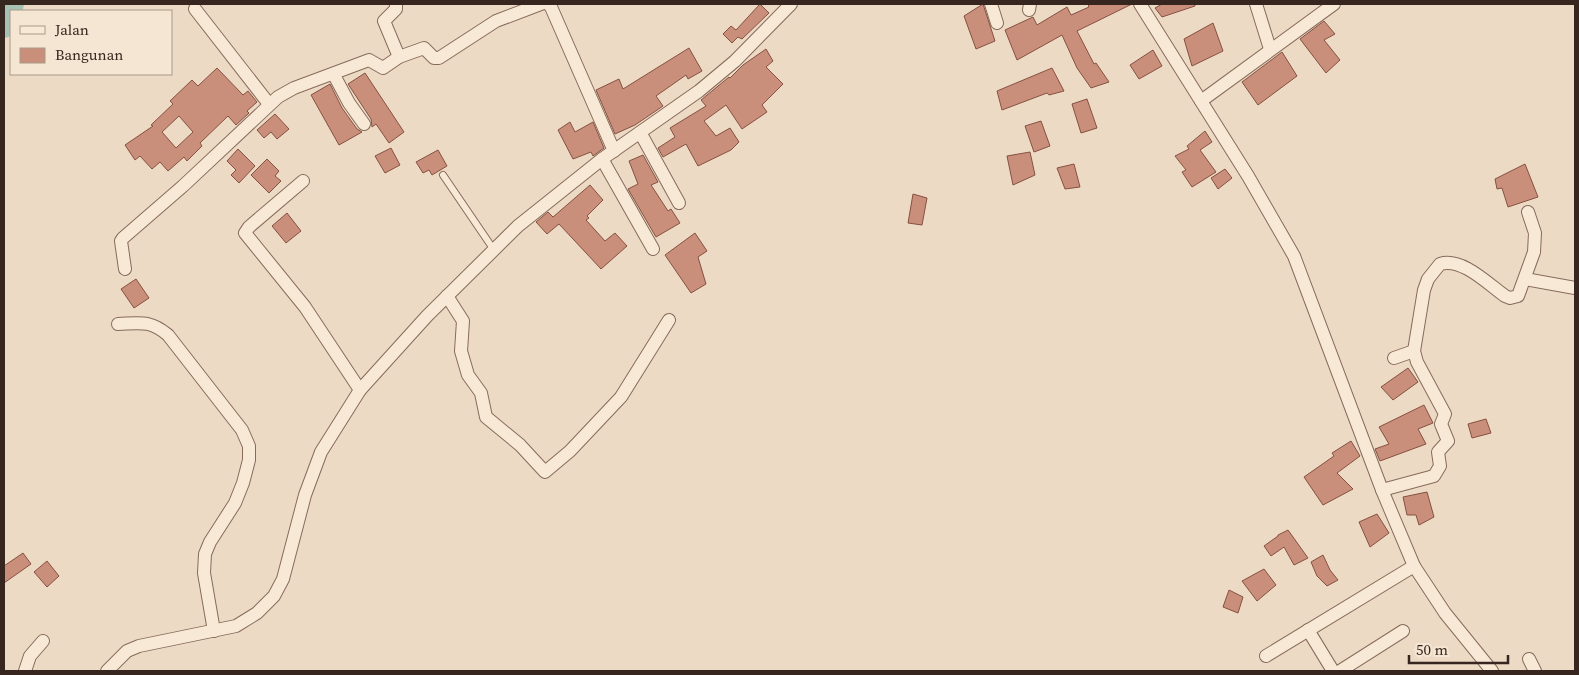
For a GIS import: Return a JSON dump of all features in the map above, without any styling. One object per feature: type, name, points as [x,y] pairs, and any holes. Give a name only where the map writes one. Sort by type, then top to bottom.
[{"type":"street","points":[[396,4],[396,9],[384,20],[399,57]]},
{"type":"street","points":[[126,269],[121,241],[123,238],[182,186],[269,104],[286,92],[369,60],[384,68],[399,57],[424,48],[434,58],[439,58],[496,21],[541,4]]},
{"type":"street","points":[[548,4],[552,7],[614,151]]},
{"type":"street","points":[[107,671],[127,651],[139,646],[236,626],[258,613],[274,596],[283,579],[305,495],[321,452],[360,390],[448,296],[552,196],[699,91],[735,61],[792,4]]},
{"type":"street","points":[[991,4],[997,23]]},
{"type":"street","points":[[1140,4],[1265,204],[1294,256],[1382,490],[1414,566],[1445,613],[1492,671]]},
{"type":"street","points":[[1256,4],[1270,49]]},
{"type":"street","points":[[1202,101],[1270,49],[1334,4]]},
{"type":"street","points":[[195,9],[269,104]]},
{"type":"street","points":[[334,75],[349,103],[364,124]]},
{"type":"street","points":[[641,134],[680,203]]},
{"type":"street","points":[[602,159],[653,249]]},
{"type":"street","points":[[303,181],[248,227],[245,233],[305,307],[360,390]]},
{"type":"street","points":[[1382,490],[1434,476],[1440,466],[1438,452],[1448,441],[1441,424],[1445,414],[1417,362],[1414,351],[1424,290],[1428,279],[1440,264],[1452,262],[1463,267],[1510,298],[1518,296],[1534,252],[1534,226],[1528,212]]},
{"type":"street","points":[[1525,279],[1575,288]]},
{"type":"street","points":[[448,296],[463,321],[462,351],[468,375],[481,393],[486,417],[520,445],[545,472],[570,452],[621,397],[669,320]]},
{"type":"street","points":[[118,324],[145,322],[156,325],[168,335],[242,430],[249,446],[249,460],[238,496],[227,518],[210,542],[205,554],[205,581],[214,631]]},
{"type":"street","points":[[1394,358],[1414,351]]},
{"type":"street","points":[[1266,656],[1414,566]]},
{"type":"street","points":[[1308,630],[1333,671]]},
{"type":"street","points":[[1340,671],[1403,631]]},
{"type":"street","points":[[25,671],[30,656],[43,641]]},
{"type":"street","points":[[1529,659],[1535,671]]},
{"type":"lane","points":[[443,175],[494,250]]},
{"type":"building","points":[[760,4],[769,13],[742,39],[738,37],[732,43],[723,34],[731,26],[736,30]]},
{"type":"building","points":[[983,4],[995,41],[976,49],[964,16]]},
{"type":"building","points":[[1088,4],[1132,4],[1077,31],[1094,64],[1096,63],[1109,82],[1091,88],[1077,68],[1062,35],[1017,60],[1005,30],[1033,17],[1037,25],[1067,7],[1071,15],[1089,7]]},
{"type":"building","points":[[1162,4],[1195,4],[1195,6],[1162,17],[1155,8]]},
{"type":"building","points":[[1324,21],[1335,34],[1324,40],[1340,60],[1326,73],[1300,39]]},
{"type":"building","points":[[1213,23],[1223,51],[1192,66],[1184,39]]},
{"type":"building","points":[[689,48],[702,71],[688,79],[686,75],[656,96],[663,106],[635,125],[615,134],[596,90],[619,79],[623,89]]},
{"type":"building","points":[[766,49],[773,61],[766,67],[783,84],[762,105],[767,112],[742,129],[726,105],[704,121],[716,136],[730,128],[739,142],[731,150],[698,166],[686,144],[663,157],[658,148],[675,137],[670,128],[706,106],[701,100],[730,78],[743,65]]},
{"type":"building","points":[[1153,50],[1162,66],[1139,79],[1130,65]]},
{"type":"building","points":[[1282,52],[1297,76],[1258,105],[1242,82]]},
{"type":"building","points":[[217,68],[243,95],[248,91],[257,102],[247,111],[249,113],[236,125],[228,116],[200,143],[202,146],[187,161],[184,157],[168,171],[160,162],[152,169],[140,156],[135,160],[125,145],[153,126],[151,125],[173,104],[170,101],[192,80],[198,86]],"holes":[[[179,116],[193,132],[176,148],[162,132]]]},
{"type":"building","points":[[1052,68],[1064,91],[1049,95],[1047,93],[1002,110],[997,91]]},
{"type":"building","points":[[365,73],[404,132],[389,143],[376,124],[372,127],[371,119],[348,84]]},
{"type":"building","points":[[330,84],[342,108],[357,129],[362,132],[339,145],[311,95]]},
{"type":"building","points":[[1087,99],[1097,128],[1081,133],[1072,104]]},
{"type":"building","points":[[275,114],[289,129],[277,139],[271,132],[264,138],[257,130]]},
{"type":"building","points":[[1041,121],[1050,146],[1034,152],[1025,126]]},
{"type":"building","points":[[570,122],[575,132],[593,122],[604,148],[593,156],[591,152],[573,159],[558,130]]},
{"type":"building","points":[[1205,131],[1212,142],[1200,150],[1216,172],[1192,187],[1182,172],[1186,170],[1175,156],[1189,149],[1187,146]]},
{"type":"building","points":[[391,148],[400,165],[385,173],[375,156]]},
{"type":"building","points":[[238,149],[255,166],[239,183],[231,175],[236,170],[227,161]]},
{"type":"building","points":[[438,150],[447,166],[432,175],[429,170],[423,173],[416,162]]},
{"type":"building","points":[[1030,152],[1035,175],[1013,185],[1007,156]]},
{"type":"building","points":[[643,155],[658,182],[651,185],[668,211],[671,209],[680,223],[656,237],[628,189],[638,184],[629,161]]},
{"type":"building","points":[[267,159],[279,171],[275,176],[281,181],[269,193],[251,175]]},
{"type":"building","points":[[1074,164],[1080,187],[1065,189],[1057,168]]},
{"type":"building","points":[[1525,164],[1538,197],[1508,207],[1502,188],[1497,189],[1495,179]]},
{"type":"building","points":[[1225,169],[1232,178],[1218,189],[1211,178]]},
{"type":"building","points":[[590,185],[603,200],[587,216],[589,218],[586,220],[605,241],[615,233],[627,246],[601,269],[559,224],[547,234],[536,222],[548,212],[553,217]]},
{"type":"building","points":[[913,194],[927,198],[922,225],[908,223]]},
{"type":"building","points":[[287,213],[301,231],[286,243],[272,226]]},
{"type":"building","points":[[695,233],[707,251],[698,257],[706,284],[691,293],[665,255]]},
{"type":"building","points":[[136,279],[149,298],[134,308],[121,289]]},
{"type":"building","points":[[1408,368],[1418,382],[1393,400],[1381,387]]},
{"type":"building","points":[[1424,405],[1433,423],[1418,429],[1426,444],[1380,461],[1375,449],[1389,444],[1379,427]]},
{"type":"building","points":[[1486,419],[1491,433],[1472,438],[1468,424]]},
{"type":"building","points":[[1351,441],[1360,456],[1337,473],[1353,489],[1323,505],[1304,477],[1334,456],[1332,453]]},
{"type":"building","points":[[1427,492],[1434,517],[1419,525],[1416,515],[1407,515],[1403,497]]},
{"type":"building","points":[[1377,514],[1389,533],[1370,547],[1359,522]]},
{"type":"building","points":[[1288,530],[1308,558],[1294,565],[1284,547],[1271,556],[1264,546]]},
{"type":"building","points":[[23,553],[31,564],[4,583],[4,566]]},
{"type":"building","points":[[1323,555],[1330,570],[1338,580],[1327,586],[1317,576],[1311,562]]},
{"type":"building","points":[[47,561],[59,576],[47,587],[34,572]]},
{"type":"building","points":[[1264,569],[1276,585],[1257,601],[1242,581]]},
{"type":"building","points":[[1229,590],[1243,597],[1238,613],[1223,607]]},
{"type":"waterway","points":[[4,26],[12,4]]}]
